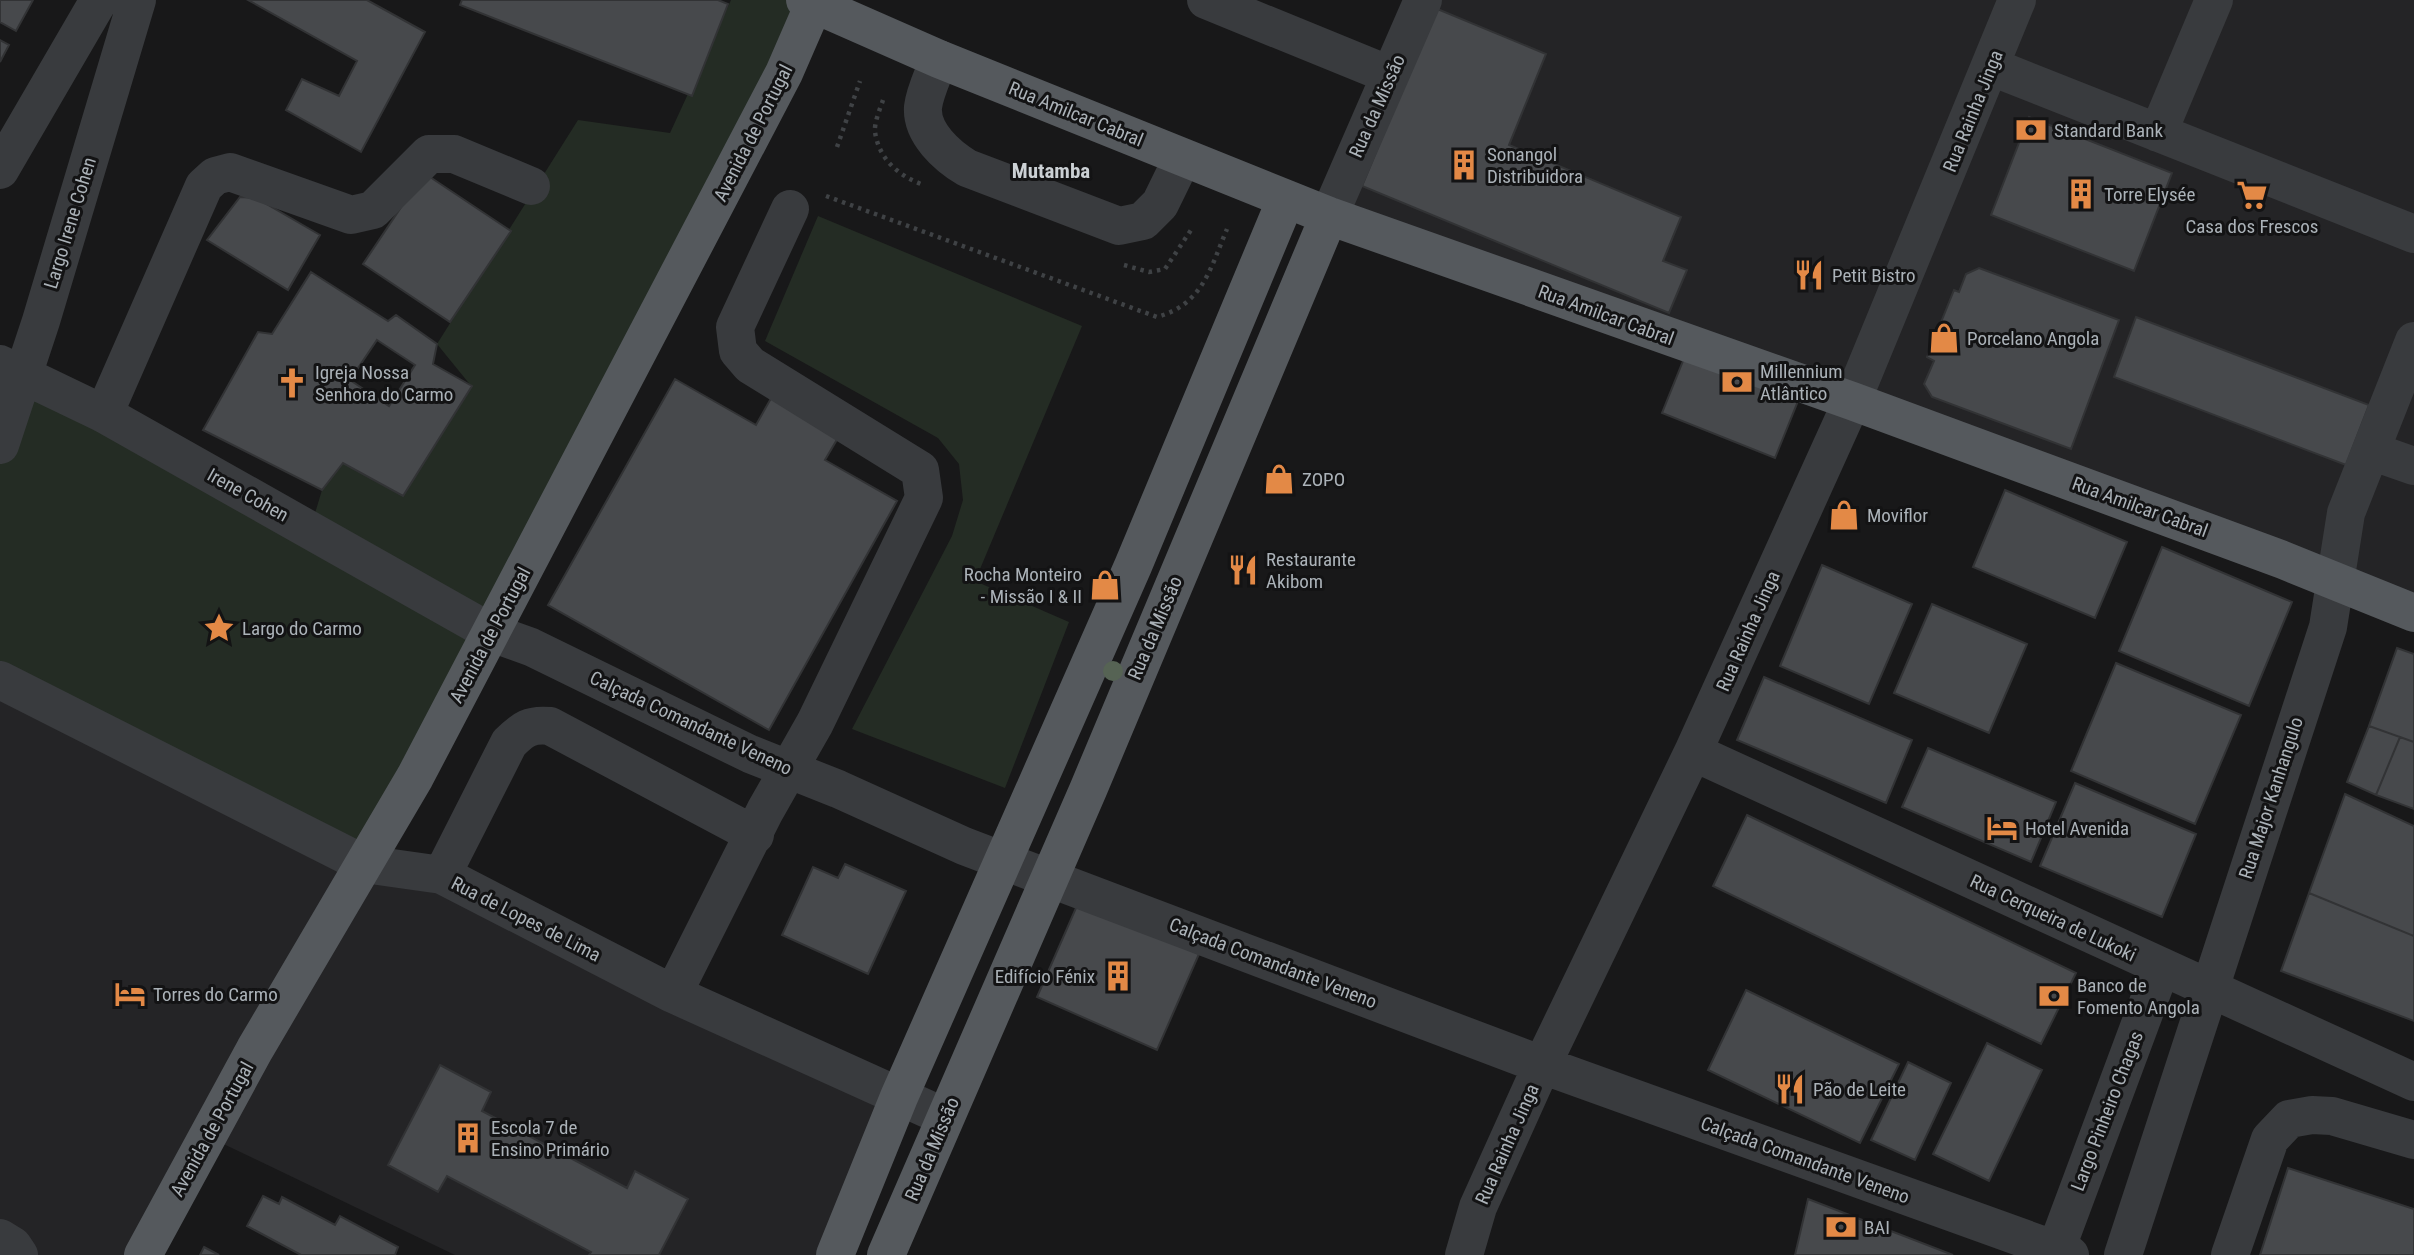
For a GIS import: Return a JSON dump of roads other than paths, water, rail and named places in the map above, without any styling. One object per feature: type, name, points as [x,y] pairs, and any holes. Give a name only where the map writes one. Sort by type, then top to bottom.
[{"type":"main road","name":"Rua Amilcar Cabral","points":[[812,1],[939,59],[1329,216],[1852,401],[2283,560],[2414,613]]},
{"type":"main road","name":"Avenida de Portugal","points":[[143,1255],[255,1049],[363,864],[492,633],[785,73],[812,1]]},
{"type":"main road","points":[[835,1255],[899,1097],[1133,566],[1286,199]]},
{"type":"main road","name":"Rua da Missão","points":[[886,1255],[1050,878],[1329,216]]},
{"type":"street","points":[[0,170],[99,0]]},
{"type":"street","name":"Largo Irene Cohen","points":[[0,445],[11,370],[137,0]]},
{"type":"street","points":[[1206,0],[1390,75]]},
{"type":"street","name":"Rua da Missão","points":[[1329,216],[1423,0]]},
{"type":"street","name":"Rua Rainha Jinga","points":[[1464,1255],[1478,1208],[1542,1065],[1693,752],[1852,401],[1992,67],[2017,0]]},
{"type":"street","points":[[2158,133],[2214,0]]},
{"type":"street","points":[[939,59],[923,108],[931,134],[946,156],[967,168],[1119,226],[1143,221],[1160,204],[1182,159]]},
{"type":"street","points":[[1992,67],[2414,234]]},
{"type":"street","points":[[104,414],[204,186],[215,176],[230,172],[351,215],[373,210],[419,162],[440,152],[454,154],[531,186]]},
{"type":"street","points":[[673,994],[790,770],[916,521],[924,498],[920,470],[750,365],[738,351],[735,327],[790,209]]},
{"type":"street","name":"Rua Major Kanhangulo","points":[[2123,1255],[2328,627],[2346,513],[2410,361]]},
{"type":"street","name":"Irene Cohen","points":[[11,370],[104,414],[492,633]]},
{"type":"street","points":[[2371,451],[2414,466]]},
{"type":"street","name":"Calçada Comandante Veneno","points":[[492,633],[531,647],[750,754],[1004,861],[1542,1065],[2060,1253]]},
{"type":"street","name":"Rua de Lopes de Lima","points":[[0,680],[363,864],[442,875],[673,994],[945,1117]]},
{"type":"street","points":[[442,875],[509,743],[522,729],[534,724],[550,726],[755,835]]},
{"type":"street","name":"Rua Cerqueira de Lukoki","points":[[1693,752],[2414,1082]]},
{"type":"street","name":"Largo Pinheiro Chagas","points":[[2060,1253],[2161,968]]},
{"type":"street","points":[[2230,1255],[2270,1139],[2289,1119],[2312,1115],[2332,1116],[2414,1140]]},
{"type":"street","points":[[0,1238],[13,1246],[19,1255]]},
{"type":"place","name":"Standard Bank","points":[[2031,130]]},
{"type":"place","name":"Sonangol Distribuidora","points":[[1464,165]]},
{"type":"place","name":"Torre Elysée","points":[[2081,194]]},
{"type":"place","name":"Casa dos Frescos","points":[[2252,195]]},
{"type":"place","name":"Petit Bistro","points":[[1809,275]]},
{"type":"place","name":"Porcelano Angola","points":[[1944,338]]},
{"type":"place","name":"Millennium Atlântico","points":[[1737,382]]},
{"type":"place","name":"Igreja Nossa Senhora do Carmo","points":[[292,383]]},
{"type":"place","name":"ZOPO","points":[[1279,479]]},
{"type":"place","name":"Moviflor","points":[[1844,515]]},
{"type":"place","name":"Restaurante Akibom","points":[[1243,570]]},
{"type":"place","name":"Rocha Monteiro - Missão I & II","points":[[1105,585]]},
{"type":"place","name":"Largo do Carmo","points":[[219,628]]},
{"type":"place","name":"Hotel Avenida","points":[[2002,828]]},
{"type":"place","name":"Edifício Fénix","points":[[1118,976]]},
{"type":"place","name":"Torres do Carmo","points":[[130,994]]},
{"type":"place","name":"Banco de Fomento Angola","points":[[2054,996]]},
{"type":"place","name":"Pão de Leite","points":[[1790,1089]]},
{"type":"place","name":"Escola 7 de Ensino Primário","points":[[468,1138]]},
{"type":"place","name":"BAI","points":[[1841,1227]]},
{"type":"district","name":"Mutamba","points":[[1051,171]]}]
